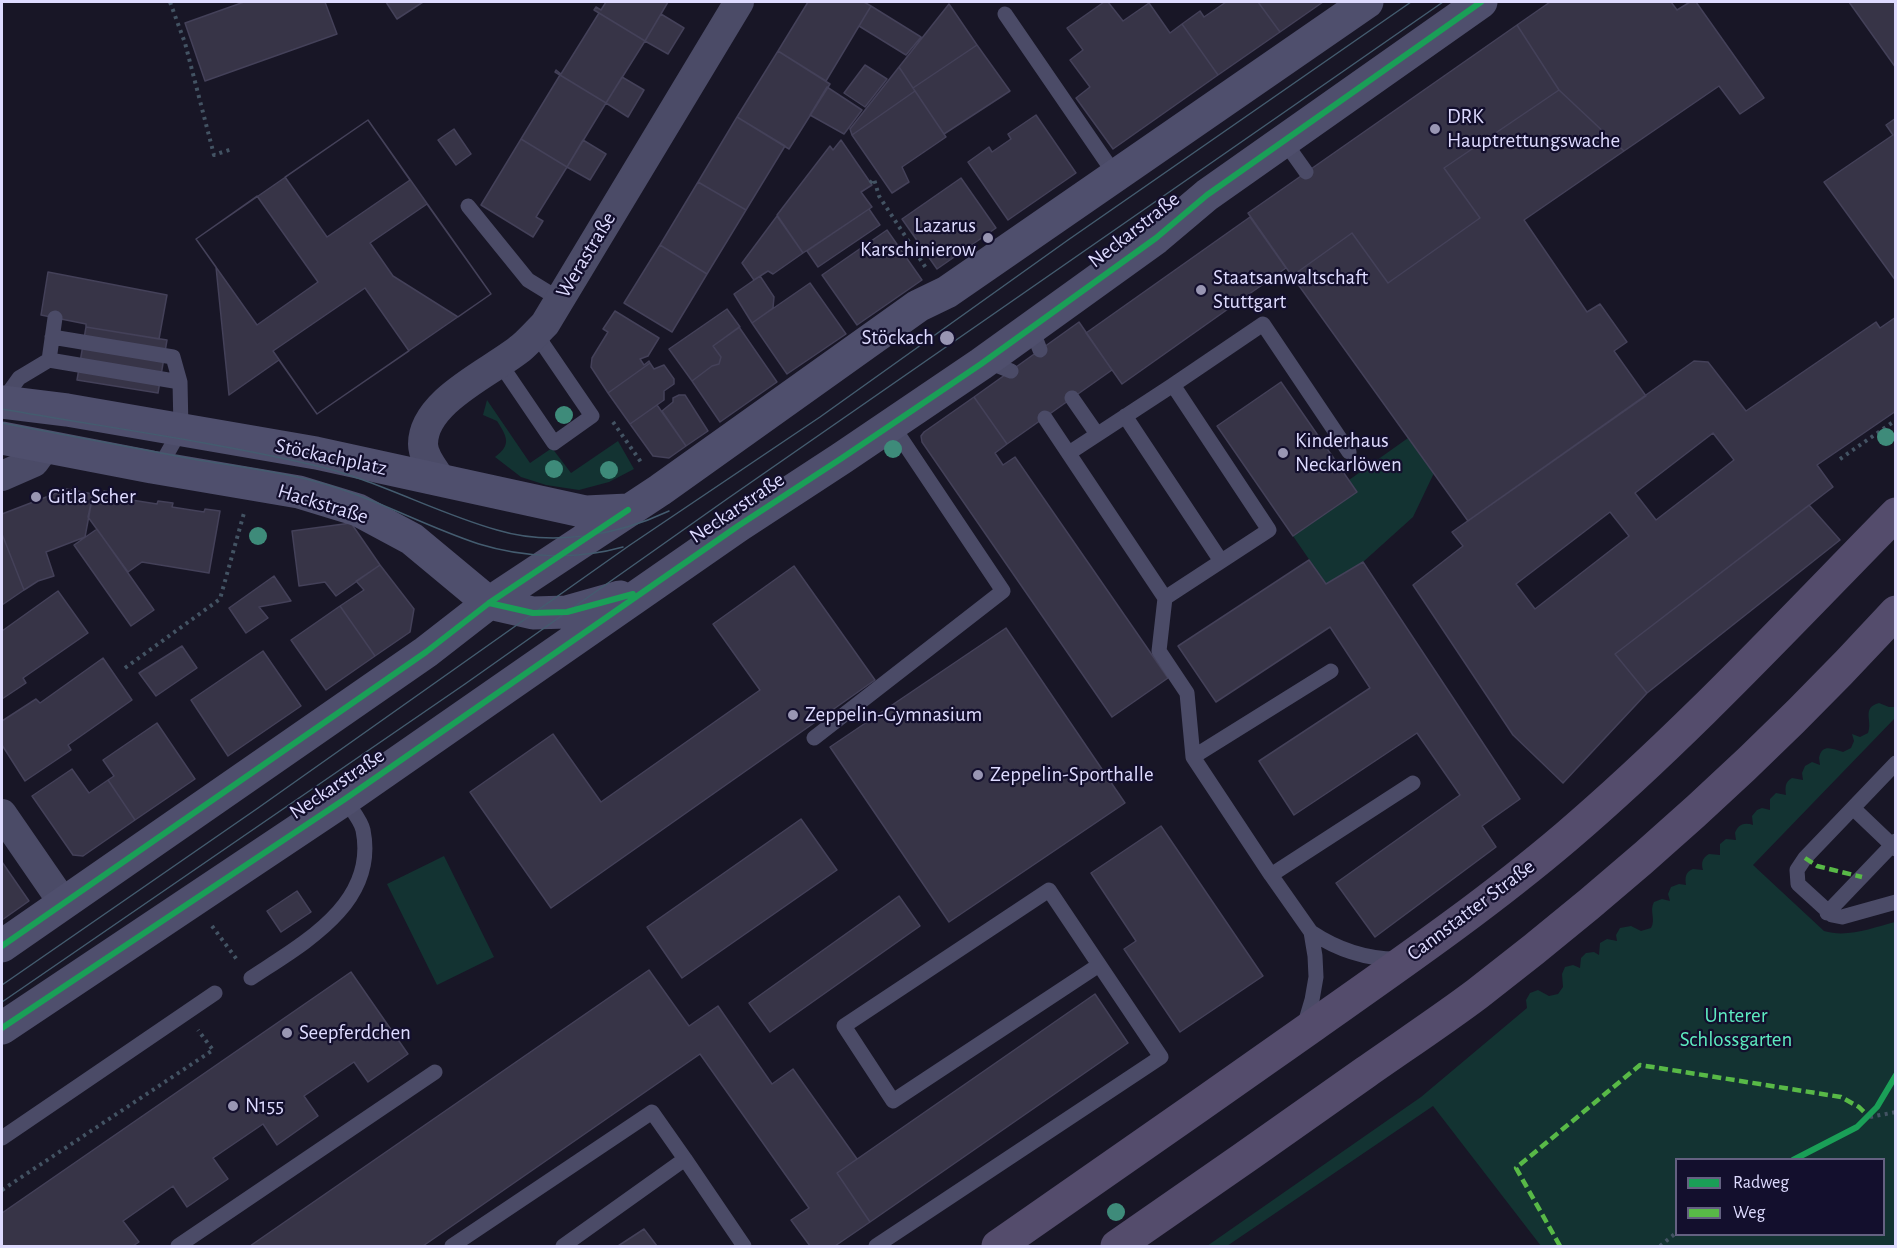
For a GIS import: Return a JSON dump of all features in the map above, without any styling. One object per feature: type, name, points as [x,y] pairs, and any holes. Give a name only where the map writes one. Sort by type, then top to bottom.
[{"type":"main road","points":[[2,946],[426,652],[489,603],[660,490],[918,306],[943,294],[1367,2]]},
{"type":"main road","name":"Neckarstraße","points":[[2,1028],[345,799],[738,526],[892,425],[996,368],[1039,337],[1207,195],[1472,6]]},
{"type":"main road","points":[[12,403],[34,429],[45,447]]},
{"type":"main road","name":"Stöckachplatz","points":[[12,403],[316,453],[586,512],[628,510]]},
{"type":"main road","name":"Hackstraße","points":[[2,438],[299,492],[358,510],[412,539],[489,603],[533,613],[567,612],[645,591]]},
{"type":"main road","name":"Cannstatter Straße","points":[[998,1246],[1300,1035],[1518,875],[1628,783],[1720,695],[1896,514]]},
{"type":"main road","points":[[1117,1246],[1475,996],[1561,928],[1647,857],[1724,787],[1799,714],[1896,612]]},
{"type":"street","name":"Werastraße","points":[[441,480],[428,461],[423,444],[427,427],[436,412],[455,393],[506,373],[522,347],[545,324],[739,2]]},
{"type":"street","points":[[2,476],[34,462],[45,447]]},
{"type":"street","points":[[2,814],[64,904]]},
{"type":"lane","points":[[1005,14],[1116,176]]},
{"type":"lane","points":[[1284,141],[1306,172]]},
{"type":"lane","points":[[468,206],[528,280],[559,299]]},
{"type":"lane","points":[[49,360],[55,318]]},
{"type":"lane","points":[[1069,453],[1263,324],[1349,452]]},
{"type":"lane","points":[[506,373],[554,443],[592,416],[536,334]]},
{"type":"lane","points":[[52,337],[173,357],[180,382],[181,429],[159,468]]},
{"type":"lane","points":[[12,403],[19,378],[49,360],[180,382]]},
{"type":"lane","points":[[1165,598],[1269,530],[1173,385]]},
{"type":"lane","points":[[1072,398],[1097,434]]},
{"type":"lane","points":[[1125,416],[1221,561]]},
{"type":"lane","points":[[1045,418],[1165,598],[1159,651],[1187,693],[1193,756],[1271,875],[1311,932],[1331,945],[1350,952],[1379,957],[1407,958]]},
{"type":"lane","points":[[814,738],[1003,591],[892,425]]},
{"type":"lane","points":[[1193,756],[1331,671]]},
{"type":"lane","points":[[1896,763],[1805,858],[1797,870],[1796,880],[1827,913],[1842,917],[1896,902]]},
{"type":"lane","points":[[1271,875],[1413,783]]},
{"type":"lane","points":[[247,972],[321,930],[349,901],[364,866],[363,828],[345,799]]},
{"type":"lane","points":[[1827,913],[1894,845],[1853,808]]},
{"type":"lane","points":[[876,1246],[1161,1057],[1099,964],[1049,890],[844,1026],[893,1101],[1099,964]]},
{"type":"lane","points":[[1300,1035],[1312,1000],[1316,977],[1311,932]]},
{"type":"lane","points":[[2,1138],[215,993]]},
{"type":"lane","points":[[178,1246],[435,1072]]},
{"type":"lane","points":[[452,1246],[652,1112],[744,1246]]},
{"type":"lane","points":[[563,1246],[685,1159]]},
{"type":"path","points":[[170,2],[185,43],[214,155],[232,149]]},
{"type":"path","points":[[870,183],[874,179],[879,196],[943,294]]},
{"type":"path","points":[[1839,459],[1896,420]]},
{"type":"path","points":[[125,668],[220,599],[247,502]]},
{"type":"path","points":[[192,900],[247,972]]},
{"type":"path","points":[[2,1190],[213,1050]]},
{"type":"path","points":[[1797,1158],[1842,1136],[1869,1117],[1896,1075]]},
{"type":"path","points":[[1869,1117],[1896,1112]]},
{"type":"path","points":[[1660,1246],[1675,1235]]},
{"type":"green space","points":[[487,400],[530,463],[552,448],[571,473],[618,441],[634,469],[609,482],[579,490],[546,485],[521,477],[495,457],[504,449],[506,441],[504,432],[497,421],[483,415]]},
{"type":"green space","points":[[1408,438],[1434,473],[1413,517],[1363,562],[1326,584],[1293,536],[1349,480]]},
{"type":"green space","name":"Unterer Schlossgarten","points":[[1879,703],[1895,707],[1895,718],[1753,865],[1824,931],[1851,933],[1895,922],[1895,1246],[1541,1246],[1433,1106],[1227,1246],[1207,1246],[1421,1097],[1527,1008],[1526,1000],[1530,993],[1538,990],[1549,996],[1558,994],[1563,987],[1562,974],[1565,967],[1573,965],[1580,968],[1581,958],[1586,953],[1594,952],[1599,955],[1600,943],[1607,939],[1617,941],[1616,935],[1620,928],[1631,926],[1641,931],[1651,928],[1654,902],[1662,899],[1670,901],[1668,894],[1671,887],[1679,884],[1686,885],[1687,874],[1693,869],[1703,870],[1703,861],[1709,854],[1720,855],[1720,844],[1726,839],[1736,840],[1735,833],[1740,826],[1753,825],[1752,816],[1757,810],[1762,808],[1770,810],[1770,799],[1776,793],[1786,795],[1788,781],[1792,778],[1803,780],[1802,773],[1805,766],[1812,762],[1820,765],[1820,753],[1823,750],[1828,748],[1843,752],[1851,748],[1854,741],[1852,734],[1860,737],[1868,733],[1870,708]]},
{"type":"green space","points":[[444,856],[494,957],[437,985],[387,884]]},
{"type":"building","points":[[244,2],[325,2],[337,34],[205,81],[185,23]]},
{"type":"building","points":[[386,2],[423,2],[397,19]]},
{"type":"building","points":[[606,2],[668,2],[645,41],[594,10],[596,7],[601,10]]},
{"type":"building","points":[[808,2],[864,2],[871,6],[826,81],[778,51]]},
{"type":"building","points":[[1104,2],[1108,2],[1123,21],[1149,3],[1170,33],[1182,24],[1218,75],[1113,149],[1076,98],[1090,87],[1070,60],[1083,50],[1067,28]]},
{"type":"building","points":[[1226,2],[1258,2],[1280,32],[1218,75],[1182,24],[1200,11],[1204,17]]},
{"type":"building","points":[[1258,2],[1323,2],[1280,32]]},
{"type":"building","points":[[1550,2],[1671,2],[1677,10],[1690,2],[1696,2],[1764,98],[1740,114],[1719,86],[1624,151],[1559,90],[1517,25]]},
{"type":"building","points":[[1849,2],[1896,2],[1896,68]]},
{"type":"building","points":[[949,4],[977,45],[913,88],[899,67]]},
{"type":"building","points":[[871,6],[921,37],[906,55],[859,26]]},
{"type":"building","points":[[599,13],[645,41],[606,103],[555,72],[556,70],[561,74]]},
{"type":"building","points":[[661,14],[684,28],[668,54],[645,41]]},
{"type":"building","name":"DRK Hauptrettungswache","points":[[1517,25],[1559,90],[1444,168],[1480,218],[1388,283],[1352,233],[1292,276],[1248,213]]},
{"type":"building","points":[[977,45],[1010,91],[944,134],[913,88]]},
{"type":"building","points":[[778,51],[830,84],[789,149],[737,117]]},
{"type":"building","points":[[865,65],[887,79],[865,107],[844,93]]},
{"type":"building","points":[[899,67],[915,91],[852,135],[850,129]]},
{"type":"building","points":[[560,75],[606,103],[567,167],[521,139]]},
{"type":"building","points":[[622,77],[644,90],[628,117],[606,103]]},
{"type":"building","points":[[827,87],[862,110],[844,134],[810,115]]},
{"type":"building","points":[[1559,90],[1624,151],[1524,220],[1587,312],[1600,304],[1627,342],[1614,351],[1646,396],[1468,521],[1292,276],[1352,233],[1388,283],[1480,218],[1444,168]]},
{"type":"building","points":[[915,91],[946,137],[902,167],[909,182],[892,193],[852,135]]},
{"type":"building","points":[[1036,115],[1076,173],[1008,220],[968,162],[989,147],[992,152],[1011,139],[1008,134]]},
{"type":"building","points":[[737,117],[785,146],[746,210],[698,182]]},
{"type":"building","points":[[1896,118],[1896,281],[1824,182],[1893,135],[1886,125]]},
{"type":"building","points":[[368,120],[491,294],[317,414],[279,360],[229,395],[216,267],[196,239]]},
{"type":"building","points":[[368,120],[410,180],[327,237],[285,177]]},
{"type":"building","points":[[454,129],[471,154],[456,165],[438,140]]},
{"type":"building","points":[[521,139],[567,167],[536,217],[543,221],[533,237],[481,205]]},
{"type":"building","points":[[583,140],[606,154],[590,180],[567,167]]},
{"type":"building","points":[[841,140],[872,185],[861,192],[872,207],[803,253],[777,215],[830,146],[833,150]]},
{"type":"building","points":[[961,178],[996,228],[937,269],[902,219]]},
{"type":"building","points":[[698,182],[746,210],[707,274],[660,245]]},
{"type":"building","points":[[257,196],[318,282],[257,325],[196,239]]},
{"type":"building","points":[[427,204],[491,294],[458,317],[393,276],[370,243]]},
{"type":"building","points":[[869,209],[880,225],[818,267],[807,251]]},
{"type":"building","points":[[777,216],[803,253],[773,274],[768,271],[754,280],[742,263]]},
{"type":"building","name":"Staatsanwaltschaft Stuttgart","points":[[1250,217],[1286,268],[1122,384],[1086,333]]},
{"type":"building","points":[[887,230],[922,280],[857,325],[822,275]]},
{"type":"building","points":[[660,245],[707,274],[672,332],[624,303]]},
{"type":"building","points":[[48,272],[167,295],[159,339],[86,327],[86,324],[41,315]]},
{"type":"building","points":[[760,276],[774,297],[773,308],[752,323],[734,294]]},
{"type":"building","points":[[810,283],[846,334],[787,374],[752,323]]},
{"type":"building","points":[[365,288],[409,351],[317,414],[273,351]]},
{"type":"building","points":[[727,309],[740,327],[713,346],[721,357],[719,364],[712,366],[692,381],[669,349]]},
{"type":"building","points":[[615,311],[659,338],[648,356],[640,359],[644,365],[649,361],[650,363],[608,393],[591,367],[592,358],[608,332],[603,329]]},
{"type":"building","points":[[1896,317],[1896,411],[1817,465],[1833,487],[1615,654],[1647,693],[1563,783],[1513,735],[1413,585],[1463,546],[1452,532],[1694,361],[1708,362],[1746,411],[1876,322],[1880,328]],"holes":[[[1713,433],[1734,460],[1656,520],[1635,493]],[[1610,512],[1629,536],[1535,609],[1516,584]]]},
{"type":"building","points":[[1079,322],[1112,370],[1007,444],[974,397]]},
{"type":"building","points":[[86,327],[167,340],[158,393],[77,380]]},
{"type":"building","points":[[739,327],[777,382],[720,422],[692,381],[712,366],[719,364],[721,357],[713,346]]},
{"type":"building","points":[[650,363],[654,369],[664,365],[674,379],[674,384],[664,391],[664,400],[630,424],[608,393]]},
{"type":"building","name":"Kinderhaus Neckarlöwen","points":[[1281,382],[1357,492],[1293,536],[1217,426]]},
{"type":"building","points":[[685,395],[708,431],[686,446],[662,411],[673,402],[673,398]]},
{"type":"building","points":[[974,397],[1007,444],[995,453],[1003,465],[1015,457],[1168,678],[1112,717],[922,442],[921,436],[924,432]]},
{"type":"building","points":[[657,405],[686,446],[669,458],[653,456],[630,424]]},
{"type":"building","points":[[67,489],[93,494],[85,537],[46,552],[54,576],[38,581],[24,590],[2,534],[2,514]]},
{"type":"building","points":[[104,491],[120,494],[119,498],[157,504],[158,501],[173,503],[172,507],[204,512],[205,509],[220,511],[209,573],[142,562],[128,572],[88,517],[93,494],[103,495]]},
{"type":"building","points":[[1809,505],[1840,540],[1647,693],[1615,654]]},
{"type":"building","points":[[351,523],[380,565],[336,596],[325,582],[299,586],[292,531]]},
{"type":"building","points":[[97,529],[154,610],[131,626],[74,545]]},
{"type":"building","points":[[2,534],[24,590],[2,605]]},
{"type":"building","points":[[1309,560],[1326,584],[1363,562],[1520,799],[1482,826],[1496,847],[1375,937],[1336,883],[1460,795],[1417,733],[1294,815],[1259,761],[1370,688],[1330,627],[1216,702],[1178,646]]},
{"type":"building","points":[[380,565],[414,609],[410,632],[375,656],[340,606],[364,590],[356,581]]},
{"type":"building","points":[[794,566],[875,680],[551,908],[470,792],[553,734],[601,802],[760,690],[713,624]]},
{"type":"building","points":[[274,576],[291,601],[259,607],[268,618],[246,633],[229,608]]},
{"type":"building","points":[[58,591],[88,633],[23,678],[26,683],[2,699],[2,631]]},
{"type":"building","points":[[340,606],[375,656],[326,690],[291,640]]},
{"type":"building","name":"Zeppelin-Sporthalle","points":[[1006,628],[1125,803],[949,922],[830,747]]},
{"type":"building","points":[[182,646],[197,668],[156,696],[139,673]]},
{"type":"building","points":[[263,651],[301,706],[228,756],[191,700]]},
{"type":"building","points":[[103,658],[132,700],[68,745],[71,750],[25,781],[2,745],[2,721],[36,699],[40,703]]},
{"type":"building","points":[[157,723],[195,779],[135,820],[108,780],[114,776],[103,760]]},
{"type":"building","points":[[72,769],[89,793],[108,780],[135,820],[83,856],[73,855],[32,796]]},
{"type":"building","points":[[801,819],[837,870],[682,978],[647,927]]},
{"type":"building","points":[[1161,826],[1263,976],[1180,1032],[1124,949],[1136,941],[1091,873]]},
{"type":"building","points":[[2,862],[29,901],[2,920]]},
{"type":"building","points":[[297,891],[311,912],[281,932],[267,911]]},
{"type":"building","points":[[899,896],[920,926],[770,1032],[749,1003]]},
{"type":"building","points":[[649,970],[689,1026],[718,1006],[772,1084],[793,1069],[857,1159],[837,1173],[870,1222],[835,1246],[810,1246],[791,1220],[809,1208],[700,1054],[423,1246],[250,1246]]},
{"type":"building","name":"N155","points":[[351,972],[408,1054],[368,1082],[354,1062],[304,1096],[318,1116],[277,1145],[263,1124],[213,1158],[228,1179],[187,1207],[173,1186],[123,1221],[139,1242],[133,1246],[2,1246],[2,1213]]},
{"type":"building","points":[[1095,994],[1128,1043],[870,1222],[837,1173]]},
{"type":"building","points":[[644,1229],[657,1246],[618,1246]]},
{"type":"tram line","points":[[2,985],[258,808],[630,545],[820,417],[1068,240],[1411,2]]},
{"type":"tram line","points":[[2,1002],[465,684],[727,499],[1443,2]]},
{"type":"tram line","points":[[2,409],[194,441],[309,464],[380,486],[473,523],[518,535],[540,538],[585,536],[628,526],[669,511]]},
{"type":"tram line","points":[[2,423],[310,480],[354,494],[496,549],[551,556],[587,554],[623,547]]},
{"type":"marked path","points":[[1805,858],[1817,866],[1862,877]]},
{"type":"marked path","points":[[1560,1246],[1516,1168],[1640,1065],[1841,1097],[1859,1107],[1869,1117]]},
{"type":"cycle path","points":[[2,1028],[345,799],[738,526],[981,364],[1156,238],[1207,195],[1481,2]]},
{"type":"cycle path","points":[[2,946],[426,652],[489,603],[628,510]]},
{"type":"cycle path","points":[[489,603],[533,613],[567,612],[633,594]]},
{"type":"cycle path","points":[[1797,1158],[1857,1127],[1877,1107],[1896,1075]]},
{"type":"place","name":"DRK Hauptrettungswache","points":[[1435,129]]},
{"type":"place","name":"Lazarus Karschinierow","points":[[988,238]]},
{"type":"place","name":"Staatsanwaltschaft Stuttgart","points":[[1201,290]]},
{"type":"place","name":"Stöckach","points":[[947,338]]},
{"type":"place","name":"Kinderhaus Neckarlöwen","points":[[1283,453]]},
{"type":"place","name":"Gitla Scher","points":[[36,497]]},
{"type":"place","name":"Zeppelin-Gymnasium","points":[[793,715]]},
{"type":"place","name":"Zeppelin-Sporthalle","points":[[978,775]]},
{"type":"place","name":"Seepferdchen","points":[[287,1033]]},
{"type":"place","name":"N155","points":[[233,1106]]}]
